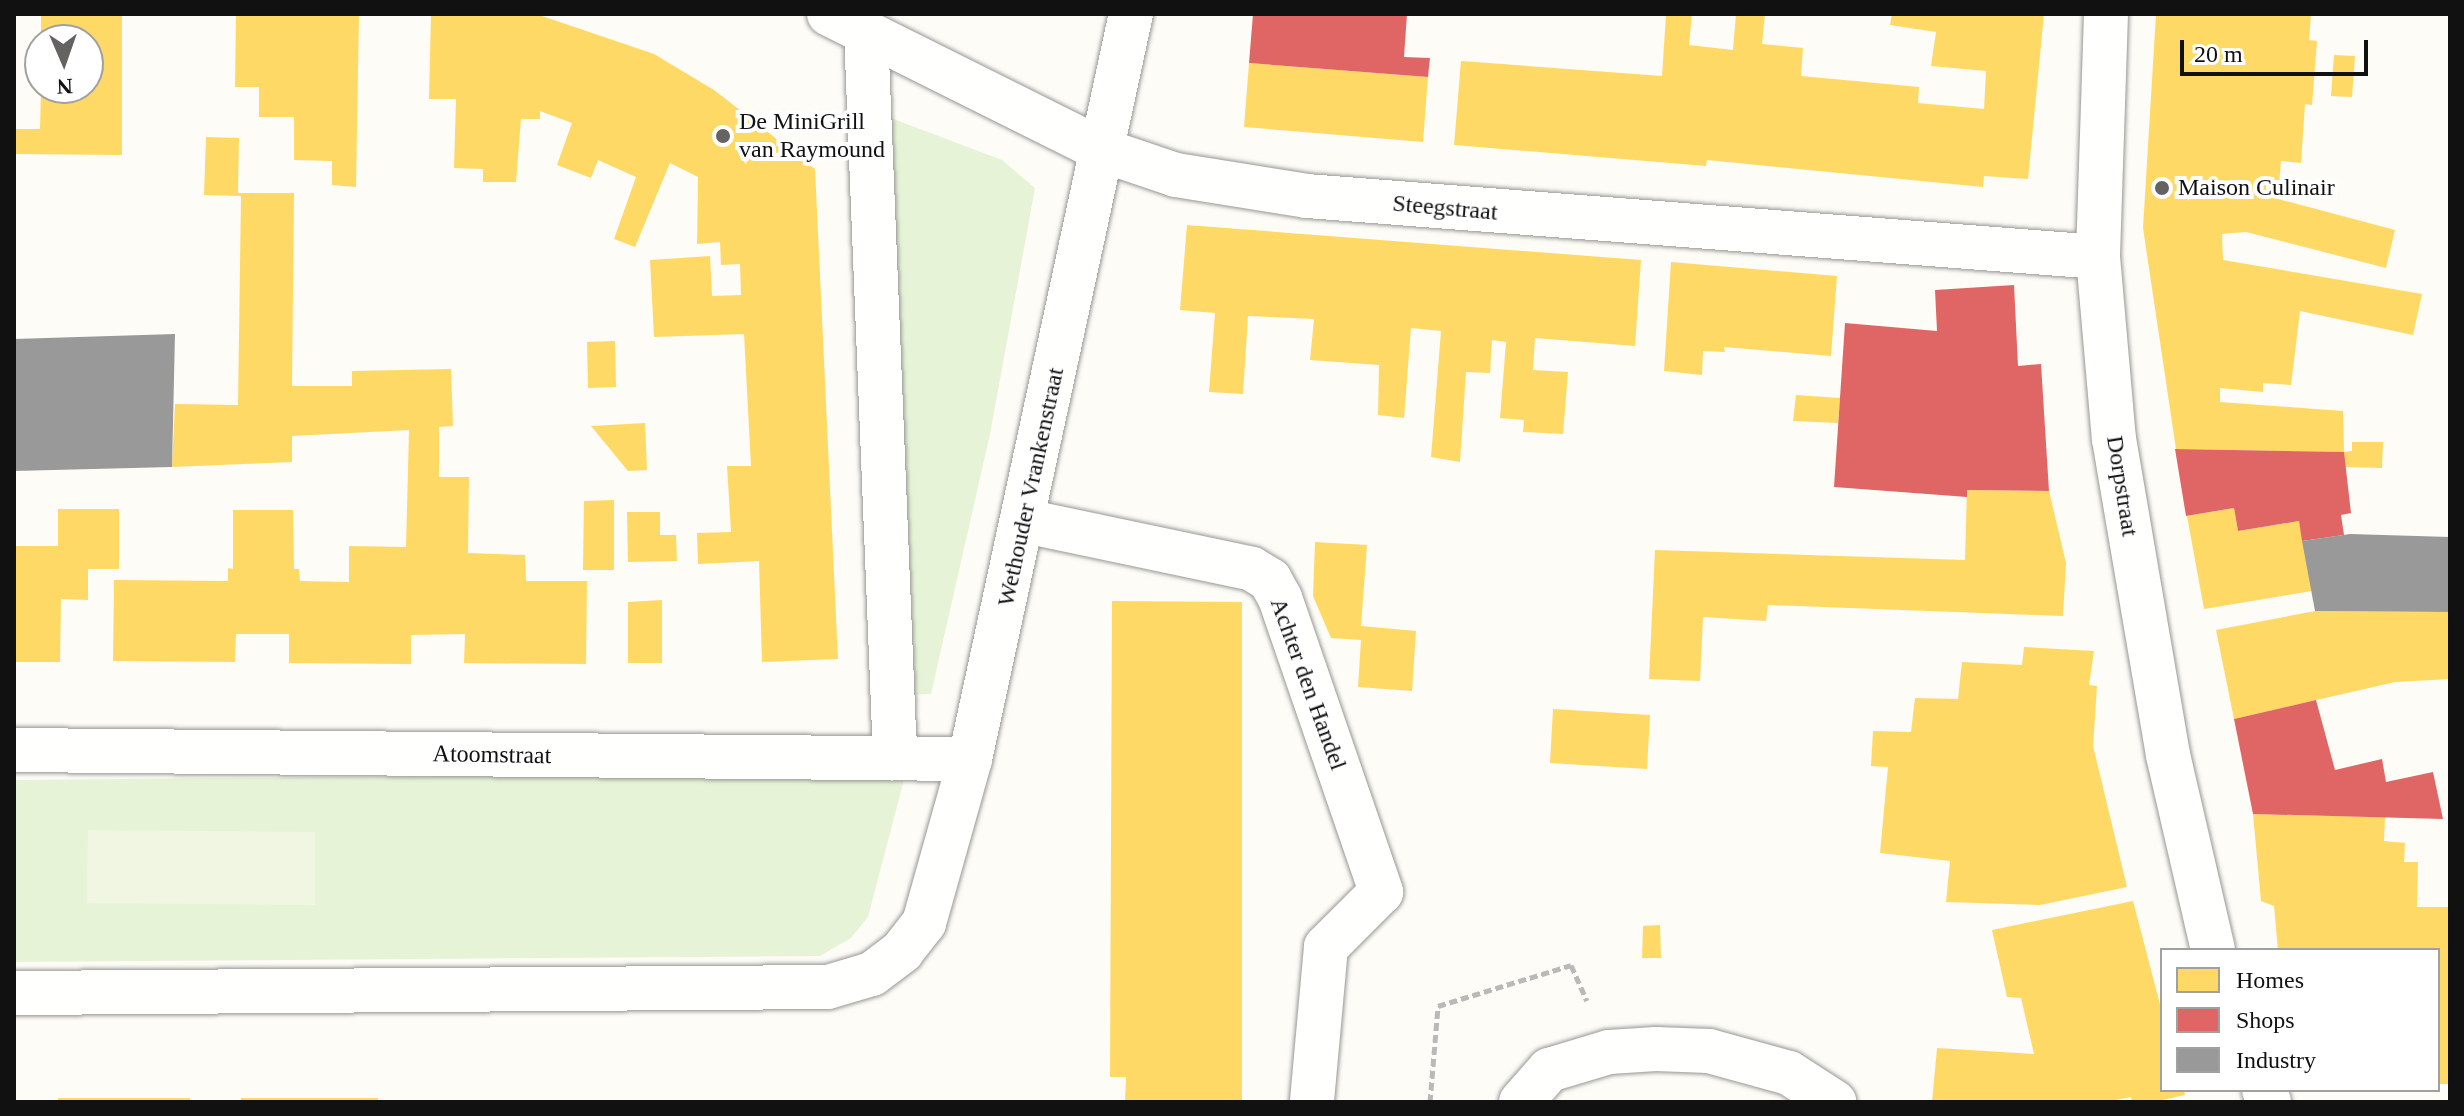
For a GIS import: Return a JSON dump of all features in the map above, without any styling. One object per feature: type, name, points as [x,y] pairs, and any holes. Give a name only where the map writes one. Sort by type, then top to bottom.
[{"type":"street","name":"Wethouder Vrankenstraat","points":[[14,993],[828,987],[887,962],[924,923],[970,759],[1025,521],[1131,14]]},
{"type":"street","name":"Dorpstraat","points":[[2106,14],[2098,257],[2128,526],[2168,755],[2213,948]]},
{"type":"street","name":"Steegstraat","points":[[848,23],[1102,150],[1176,175],[1307,196],[2098,257]]},
{"type":"street","points":[[848,23],[895,758]]},
{"type":"street","name":"Achter den Handel","points":[[1025,521],[1252,569],[1270,580],[1381,892],[1326,947],[1312,1102]]},
{"type":"street","name":"Atoomstraat","points":[[14,750],[970,759]]},
{"type":"street","points":[[1521,1102],[1549,1070],[1609,1052],[1709,1051],[1789,1073],[1834,1102]]},
{"type":"path","points":[[1430,1102],[1438,1006],[1571,965],[1609,1052]]},
{"type":"green space","points":[[883,115],[1002,160],[1035,188],[990,434],[931,694],[903,695]]},
{"type":"green space","points":[[906,772],[868,917],[851,938],[820,956],[14,962],[14,780]]},
{"type":"green space","points":[[88,830],[315,832],[315,905],[87,903]]},
{"type":"building: Homes","points":[[41,14],[122,14],[122,155],[14,154],[14,129],[40,129],[41,104],[104,104],[104,24],[41,24]]},
{"type":"building: Homes","points":[[236,14],[359,14],[356,187],[332,185],[332,161],[294,160],[294,117],[259,117],[259,87],[235,87]]},
{"type":"building: Homes","points":[[431,14],[542,16],[654,54],[714,90],[815,169],[838,659],[762,662],[759,561],[698,564],[697,533],[731,532],[727,466],[751,466],[744,334],[654,337],[650,260],[710,256],[712,296],[741,295],[740,264],[721,265],[720,242],[697,244],[698,177],[670,163],[635,247],[614,239],[636,177],[598,160],[591,178],[557,165],[572,123],[540,111],[540,119],[521,119],[516,182],[483,182],[483,169],[454,168],[456,99],[429,99]]},
{"type":"building: Homes","points":[[1666,14],[1692,14],[1689,45],[1733,50],[1736,14],[1765,14],[1762,44],[1803,48],[1801,76],[1919,87],[1918,103],[1984,109],[1986,71],[1931,66],[1936,32],[1890,25],[1892,14],[2044,14],[2028,179],[1984,176],[1983,187],[1707,160],[1706,166],[1454,145],[1461,61],[1662,76]]},
{"type":"building: Homes","points":[[2156,14],[2311,14],[2309,40],[2317,41],[2312,105],[2305,104],[2301,163],[2281,161],[2278,199],[2395,230],[2386,268],[2246,232],[2222,234],[2223,260],[2422,294],[2413,335],[2300,311],[2291,385],[2263,383],[2263,392],[2220,388],[2220,402],[2343,411],[2344,452],[2176,449],[2143,228]]},
{"type":"building: Homes","points":[[2334,55],[2355,56],[2352,97],[2331,96]]},
{"type":"building: Homes","points":[[1249,63],[1428,77],[1423,142],[1244,127]]},
{"type":"building: Homes","points":[[206,137],[239,138],[238,193],[294,193],[292,386],[352,386],[352,371],[451,369],[453,426],[439,427],[439,477],[469,477],[468,553],[525,555],[526,581],[587,581],[586,664],[464,663],[465,634],[411,635],[411,664],[289,663],[289,634],[236,634],[235,662],[113,661],[114,580],[228,581],[228,568],[233,569],[233,510],[293,510],[294,569],[299,569],[300,581],[349,582],[349,546],[406,547],[409,430],[292,436],[292,462],[172,467],[175,404],[238,405],[241,196],[204,195]]},
{"type":"building: Homes","points":[[1187,225],[1641,260],[1635,346],[1535,338],[1533,370],[1568,372],[1563,434],[1523,432],[1524,420],[1500,418],[1506,342],[1492,340],[1490,373],[1466,372],[1460,462],[1431,457],[1441,331],[1411,328],[1404,418],[1378,415],[1379,365],[1310,360],[1314,319],[1248,316],[1243,394],[1209,392],[1215,313],[1180,310]]},
{"type":"building: Homes","points":[[1671,262],[1837,276],[1831,356],[1724,347],[1725,352],[1703,351],[1702,375],[1664,371]]},
{"type":"building: Homes","points":[[615,341],[616,387],[588,388],[587,342]]},
{"type":"building: Homes","points":[[1796,395],[1840,398],[1838,423],[1793,421]]},
{"type":"building: Homes","points":[[645,423],[647,470],[628,471],[591,426]]},
{"type":"building: Homes","points":[[2352,442],[2383,442],[2382,468],[2343,467],[2344,452],[2352,451]]},
{"type":"building: Homes","points":[[1967,490],[2049,491],[2066,563],[2063,616],[1768,605],[1766,621],[1703,617],[1700,681],[1649,679],[1655,550],[1965,560]]},
{"type":"building: Homes","points":[[614,500],[614,570],[583,570],[584,501]]},
{"type":"building: Homes","points":[[2234,508],[2238,531],[2299,521],[2312,591],[2204,609],[2187,516]]},
{"type":"building: Homes","points":[[58,509],[119,509],[119,569],[88,569],[88,600],[61,599],[60,662],[14,662],[14,546],[58,546]]},
{"type":"building: Homes","points":[[627,512],[660,512],[660,535],[676,535],[677,561],[628,562]]},
{"type":"building: Homes","points":[[1315,542],[1367,545],[1361,626],[1416,631],[1412,691],[1358,687],[1361,640],[1331,638],[1313,596]]},
{"type":"building: Homes","points":[[662,600],[662,663],[628,663],[628,602]]},
{"type":"building: Homes","points":[[1112,601],[1242,602],[1242,1102],[1125,1102],[1126,1077],[1110,1077]]},
{"type":"building: Homes","points":[[2315,611],[2450,612],[2450,679],[2395,682],[2234,719],[2216,630]]},
{"type":"building: Homes","points":[[2024,647],[2094,651],[2089,685],[2097,686],[2093,746],[2127,887],[2040,905],[1946,902],[1950,861],[1880,853],[1888,767],[1871,766],[1873,731],[1911,732],[1915,698],[1958,699],[1962,662],[2022,665]]},
{"type":"building: Homes","points":[[1553,709],[1650,715],[1647,769],[1550,763]]},
{"type":"building: Homes","points":[[2253,814],[2385,817],[2384,841],[2405,843],[2404,862],[2418,862],[2417,907],[2450,907],[2450,1084],[2440,1084],[2440,948],[2278,948],[2274,906],[2261,901]]},
{"type":"building: Homes","points":[[2133,901],[2160,1004],[2160,1092],[2184,1092],[2185,1095],[2153,1102],[2132,1102],[2131,1097],[2105,1102],[1932,1102],[1937,1048],[2034,1054],[2021,998],[2007,997],[1992,930]]},
{"type":"building: Homes","points":[[1660,925],[1661,958],[1642,958],[1643,926]]},
{"type":"building: Homes","points":[[58,1098],[190,1098],[190,1102],[58,1102]]},
{"type":"building: Homes","points":[[241,1098],[378,1098],[378,1102],[241,1102]]},
{"type":"building: Shops","points":[[1253,14],[1407,14],[1404,57],[1430,58],[1428,77],[1249,63]]},
{"type":"building: Shops","points":[[2014,285],[2018,366],[2041,364],[2049,491],[1967,490],[1967,497],[1834,487],[1845,323],[1937,331],[1935,290]]},
{"type":"building: Shops","points":[[2175,449],[2344,452],[2351,513],[2341,515],[2344,535],[2302,541],[2299,521],[2238,531],[2234,508],[2186,516]]},
{"type":"building: Shops","points":[[2316,700],[2335,770],[2382,759],[2386,782],[2433,772],[2443,819],[2253,814],[2234,719]]},
{"type":"building: Industry","points":[[175,334],[172,467],[14,471],[14,339]]},
{"type":"building: Industry","points":[[2350,534],[2450,537],[2450,612],[2315,611],[2302,541]]},
{"type":"place","name":"De MiniGrill van Raymound","points":[[723,136]]},
{"type":"place","name":"Maison Culinair","points":[[2162,188]]}]
